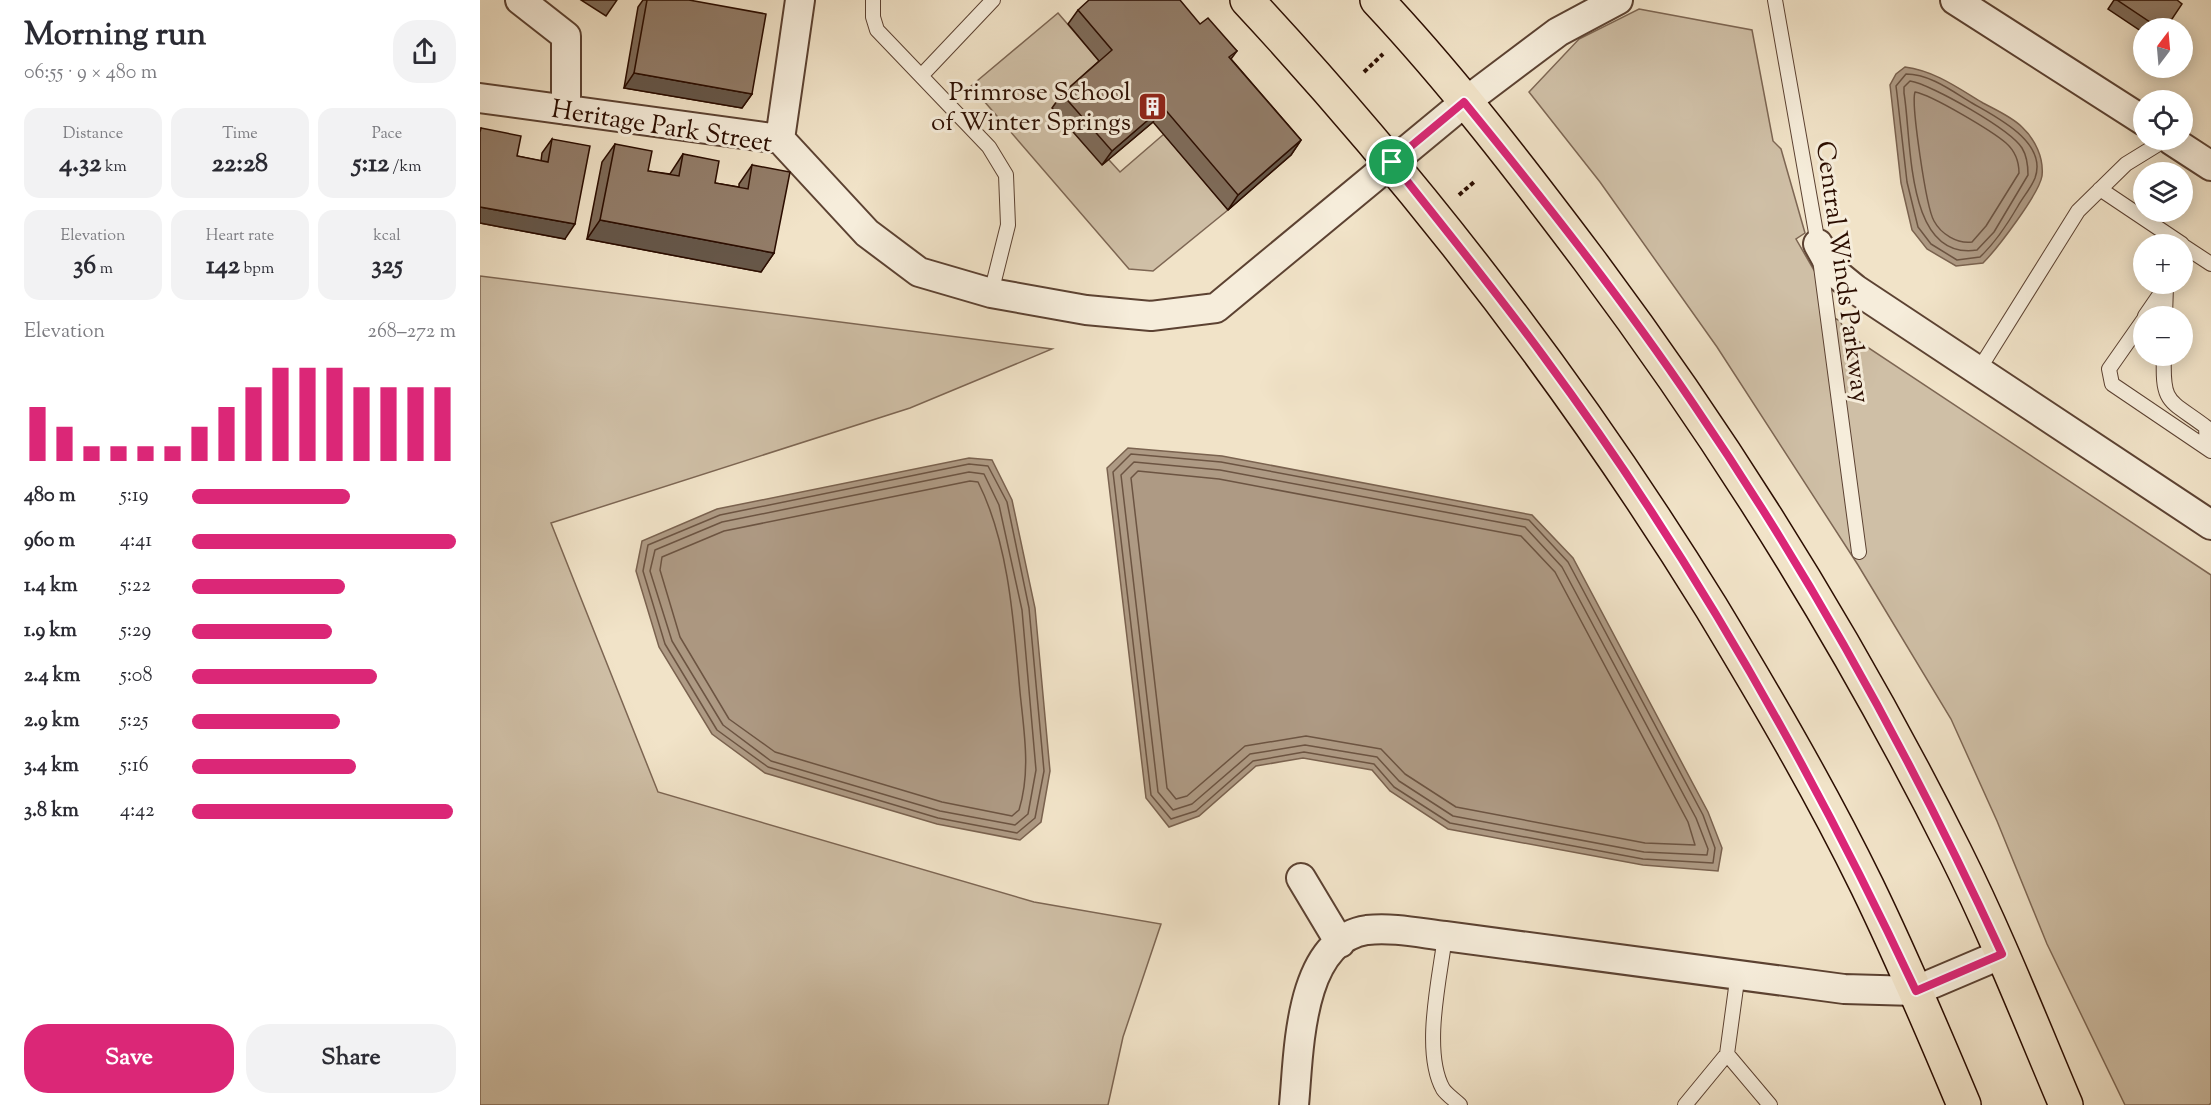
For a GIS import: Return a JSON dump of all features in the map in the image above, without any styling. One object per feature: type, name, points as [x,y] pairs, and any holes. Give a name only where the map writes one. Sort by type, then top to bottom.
[{"type":"main road","points":[[1246,0],[1319,77],[1392,162],[1545,357],[1683,563],[1750,672],[1866,884],[1916,991],[1964,1105]]},
{"type":"main road","points":[[1377,0],[1545,201],[1694,405],[1763,510],[1830,621],[1892,731],[1956,854],[2002,954],[2066,1105]]},
{"type":"street","points":[[520,0],[566,36],[566,110]]},
{"type":"street","points":[[780,139],[800,0]]},
{"type":"street","name":"Heritage Park Street","points":[[480,98],[780,139],[867,233],[919,272],[991,293],[1086,310],[1151,316],[1216,308],[1464,102],[1558,32],[1618,0]]},
{"type":"street","points":[[1955,0],[2133,114]]},
{"type":"street","points":[[2186,150],[2211,166]]},
{"type":"street","points":[[1818,244],[1833,271],[1854,289],[2211,525]]},
{"type":"street","points":[[1301,878],[1340,943]]},
{"type":"street","points":[[1294,1105],[1304,1012],[1320,965],[1340,943],[1365,930],[1401,930],[1738,973],[1844,989],[1916,991],[2002,954]]},
{"type":"lane","points":[[873,0],[873,17],[877,30],[989,147],[1006,175],[1008,225],[991,293]]},
{"type":"lane","points":[[921,76],[993,0]]},
{"type":"lane","name":"Central Winds Parkway","points":[[1775,0],[1818,244],[1859,552]]},
{"type":"lane","points":[[1978,371],[2078,211],[2126,164],[2148,150]]},
{"type":"lane","points":[[2100,189],[2162,234]]},
{"type":"lane","points":[[2193,255],[2211,264]]},
{"type":"lane","points":[[2133,334],[2109,369],[2112,384],[2209,450]]},
{"type":"lane","points":[[2164,366],[2163,385],[2168,398],[2206,427],[2209,450]]},
{"type":"lane","points":[[1445,936],[1434,1031],[1435,1062],[1443,1089],[1460,1105]]},
{"type":"lane","points":[[1685,1105],[1727,1054],[1738,973]]},
{"type":"lane","points":[[1727,1054],[1770,1105]]},
{"type":"path","points":[[1364,72],[1384,53]]},
{"type":"path","points":[[1454,200],[1474,182]]},
{"type":"shaded area","points":[[1639,9],[1752,30],[1773,141],[1781,149],[1805,233],[1796,239],[1819,279],[1829,315],[1840,321],[1846,333],[2211,575],[2211,1103],[2209,1105],[2125,1105],[2047,944],[1997,821],[1951,719],[1858,565],[1717,347],[1600,182],[1529,92],[1579,39]]},
{"type":"shaded area","points":[[1058,13],[1102,64],[1057,103],[1120,172],[1164,134],[1228,210],[1153,271],[1129,269],[971,86]]},
{"type":"shaded area","points":[[480,276],[1052,349],[910,408],[551,523],[658,792],[1034,902],[1161,924],[1123,1037],[1108,1105],[480,1105]]},
{"type":"water","points":[[1905,67],[1936,76],[2009,117],[2027,132],[2038,149],[2042,162],[2042,176],[2039,184],[2017,221],[1983,263],[1956,266],[1927,249],[1912,230],[1901,183],[1890,85],[1896,74]]},
{"type":"water","points":[[1128,448],[1222,456],[1532,515],[1573,558],[1708,812],[1722,848],[1718,871],[1643,865],[1448,829],[1390,791],[1372,770],[1303,758],[1256,766],[1199,816],[1169,827],[1146,798],[1107,468]]},
{"type":"water","points":[[969,458],[992,460],[1012,500],[1035,608],[1050,771],[1041,822],[1020,840],[937,824],[765,773],[712,734],[659,647],[636,571],[642,541],[717,509]]},
{"type":"building","points":[[647,0],[689,0],[766,14],[752,94],[634,73]]},
{"type":"building","name":"Primrose School of Winter Springs","points":[[1089,0],[1180,0],[1200,24],[1208,18],[1237,51],[1229,57],[1301,140],[1238,195],[1163,107],[1112,151],[1062,94],[1112,50],[1078,10]]},
{"type":"building","points":[[2117,0],[2177,0],[2182,4],[2173,18],[2144,18]]},
{"type":"building","points":[[481,128],[521,136],[517,156],[548,162],[552,139],[590,146],[575,224],[480,207]]},
{"type":"building","points":[[615,144],[652,151],[648,171],[679,176],[683,154],[719,161],[715,183],[748,189],[752,165],[790,172],[774,253],[600,220]]},
{"type":"place","name":"Primrose School of Winter Springs","points":[[1152,106]]},
{"type":"route","points":[[1464,102],[1545,201],[1694,405],[1763,510],[1830,621],[1892,731],[1956,854],[2002,954],[1916,991],[1866,884],[1810,780],[1750,672],[1683,563],[1617,460],[1545,357],[1392,162],[1464,102]]}]
